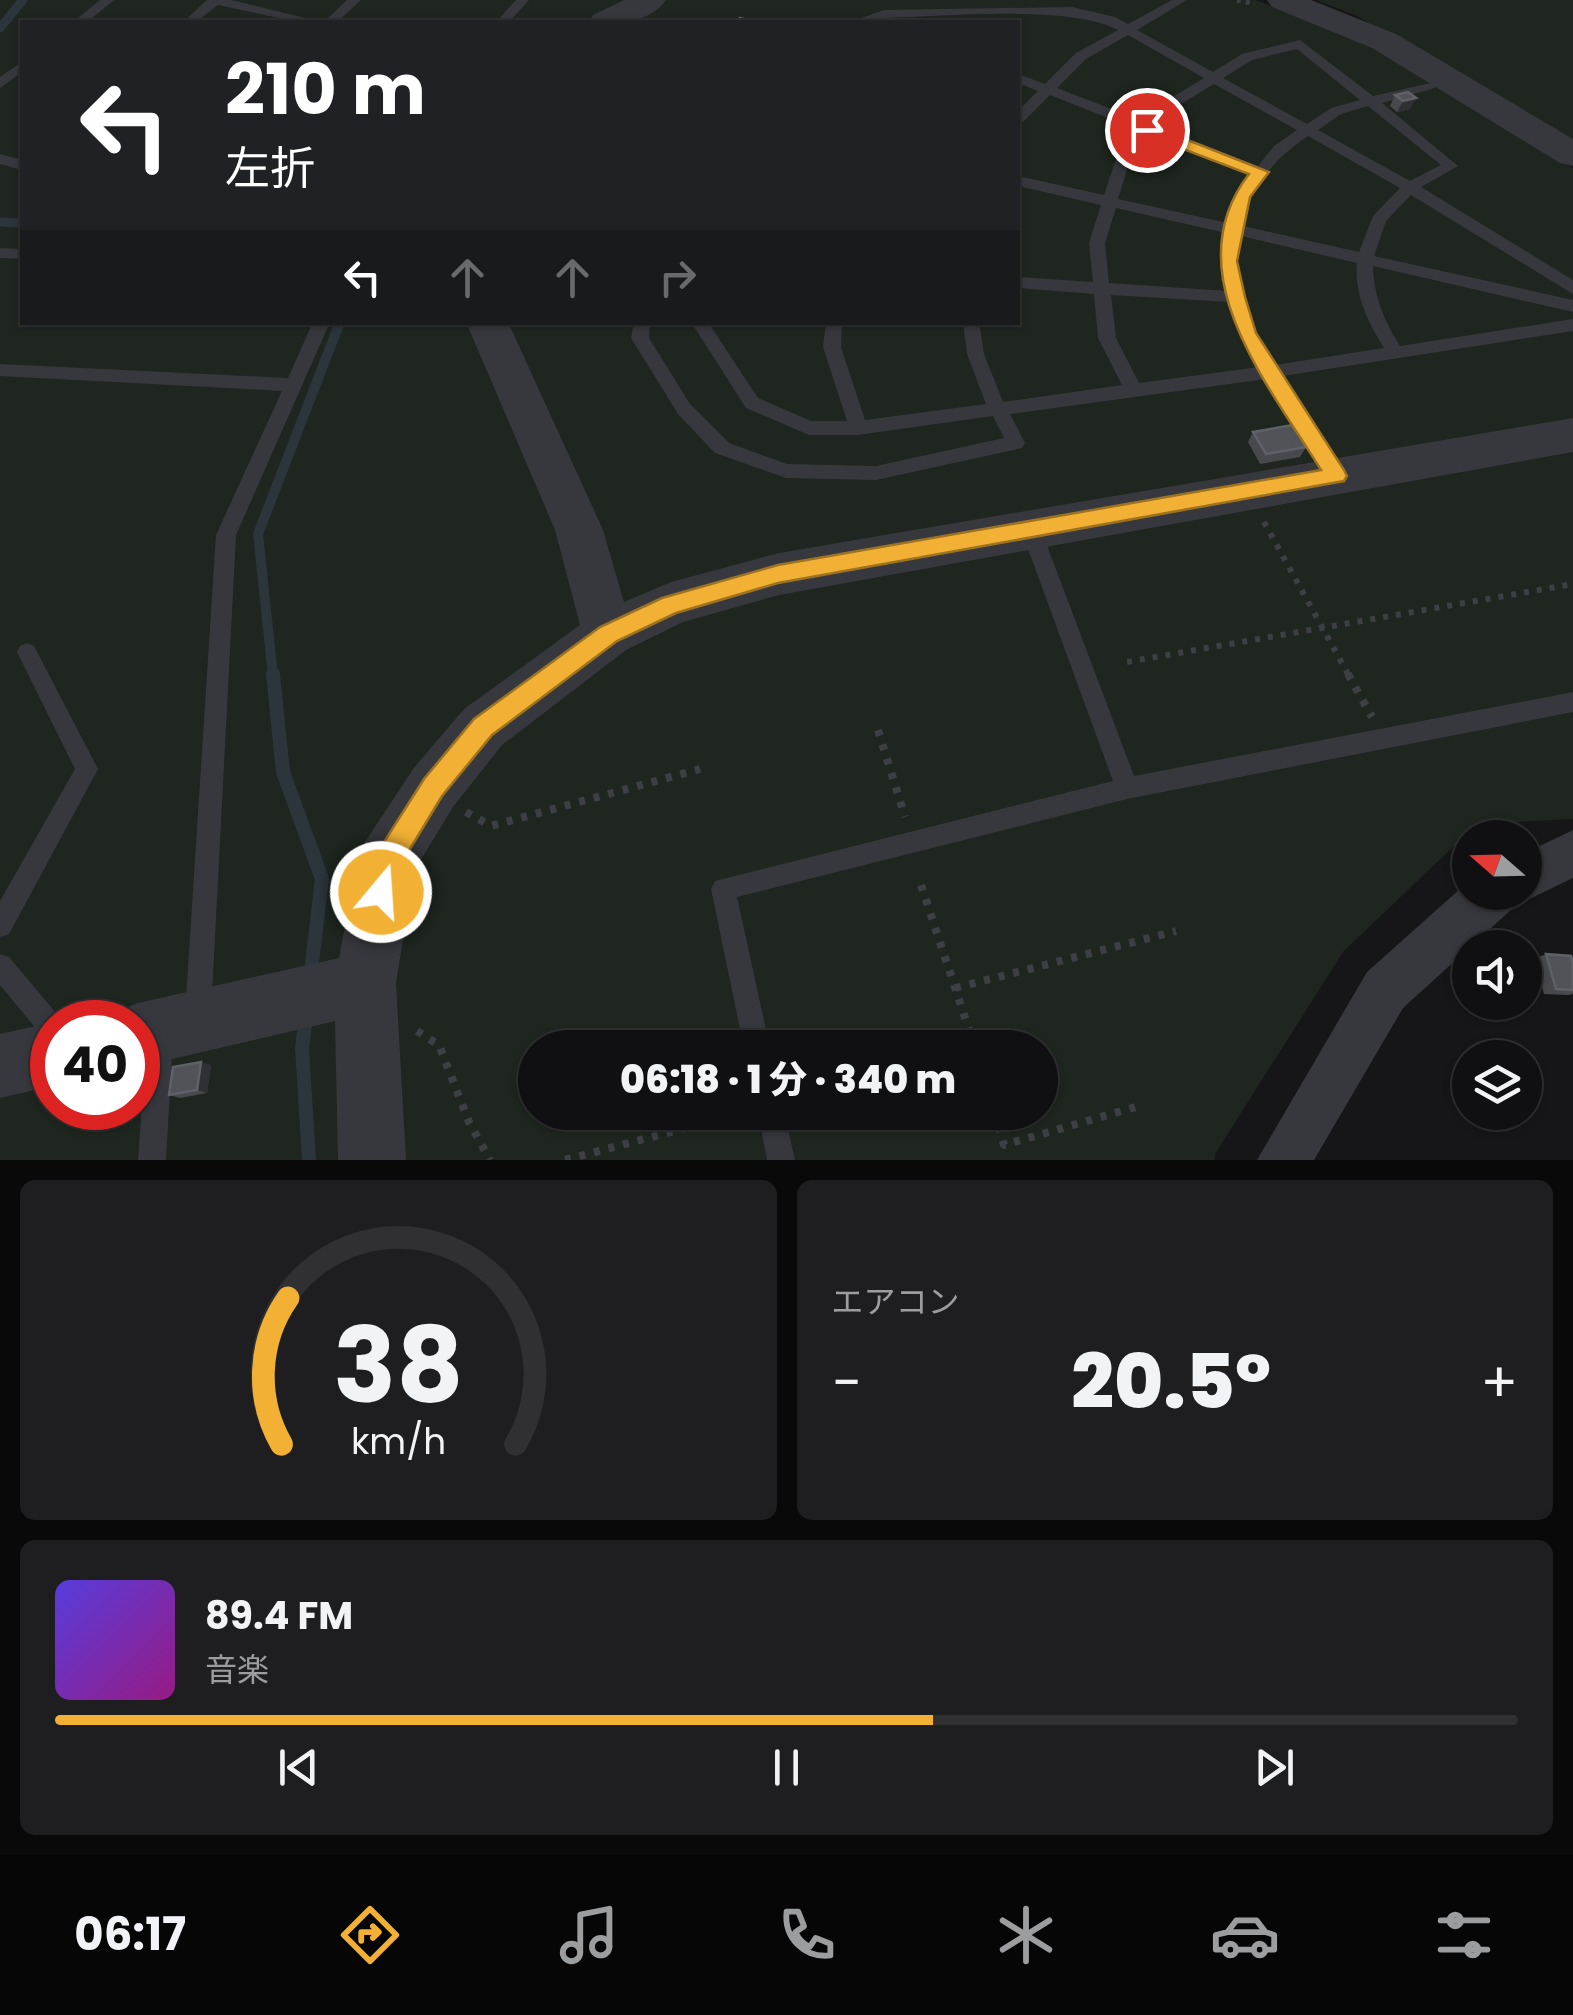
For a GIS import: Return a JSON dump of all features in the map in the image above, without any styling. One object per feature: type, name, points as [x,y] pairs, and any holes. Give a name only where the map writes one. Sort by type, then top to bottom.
[{"type":"street","points":[[609,20],[650,0]]},
{"type":"street","points":[[1282,0],[1384,41],[1573,155]]},
{"type":"street","points":[[488,325],[579,530],[608,634]]},
{"type":"street","points":[[372,1160],[365,983],[386,862],[433,788],[483,727],[608,634],[670,604],[778,574],[1573,435]]},
{"type":"street","points":[[1542,870],[1573,854]]},
{"type":"street","points":[[1284,1160],[1385,990],[1471,910]]},
{"type":"street","points":[[165,1029],[365,983]]},
{"type":"street","points":[[0,1066],[30,1059]]},
{"type":"lane","points":[[82,20],[108,0]]},
{"type":"lane","points":[[190,20],[215,0],[305,20]]},
{"type":"lane","points":[[332,20],[355,0]]},
{"type":"lane","points":[[504,20],[523,0]]},
{"type":"lane","points":[[1020,117],[1080,56],[1181,0]]},
{"type":"lane","points":[[867,20],[884,14],[986,17],[1072,11],[1110,20],[1409,187],[1573,288]]},
{"type":"lane","points":[[1132,388],[1107,338],[1097,242],[1122,162],[1176,100],[1247,58],[1300,44],[1450,166],[1428,174],[1390,200],[1370,233],[1364,279],[1380,331],[1396,353]]},
{"type":"lane","points":[[0,84],[20,68]]},
{"type":"lane","points":[[1020,79],[1260,172]]},
{"type":"lane","points":[[1336,476],[1247,334],[1228,261],[1241,196],[1280,148],[1336,110],[1430,84]]},
{"type":"lane","points":[[1020,181],[1573,306]]},
{"type":"lane","points":[[1020,283],[1236,297]]},
{"type":"lane","points":[[152,1160],[226,535],[321,325]]},
{"type":"lane","points":[[642,325],[640,338],[684,409],[722,448],[786,471],[876,473],[1016,443],[997,408],[971,342],[971,325]]},
{"type":"lane","points":[[701,325],[752,404],[808,428],[858,428],[1269,372],[1573,325]]},
{"type":"lane","points":[[834,325],[832,347],[858,428]]},
{"type":"lane","points":[[0,370],[294,384]]},
{"type":"lane","points":[[1030,527],[1127,788]]},
{"type":"lane","points":[[0,926],[87,769],[27,652]]},
{"type":"lane","points":[[753,1030],[723,889],[1127,788],[1573,702]]},
{"type":"lane","points":[[0,966],[30,1002]]},
{"type":"lane","points":[[775,1130],[781,1160]]},
{"type":"path","points":[[1258,512],[1384,738]]},
{"type":"path","points":[[1127,662],[1573,584]]},
{"type":"path","points":[[878,730],[913,842]]},
{"type":"path","points":[[451,804],[491,826],[700,770]]},
{"type":"path","points":[[921,885],[969,1030]]},
{"type":"path","points":[[955,988],[1176,930]]},
{"type":"path","points":[[408,1044],[408,1025],[438,1045],[469,1122],[490,1160]]},
{"type":"path","points":[[999,1130],[1004,1146],[1139,1106]]},
{"type":"path","points":[[564,1160],[676,1130]]},
{"type":"shaded area","points":[[0,0],[1256,0],[1363,41],[1573,168],[1573,819],[1452,820],[1452,848],[1343,952],[1215,1154],[1215,1160],[0,1160]]},
{"type":"shaded area","points":[[1316,0],[1573,0],[1573,144],[1357,16]]},
{"type":"building","points":[[1408,92],[1416,98],[1403,101],[1395,95]]},
{"type":"building","points":[[1293,425],[1306,447],[1266,454],[1253,432]]},
{"type":"building","points":[[1546,954],[1571,956],[1573,990],[1556,989]]},
{"type":"building","points":[[201,1062],[197,1090],[169,1095],[173,1067]]},
{"type":"waterway","points":[[0,28],[23,0]]},
{"type":"waterway","points":[[0,222],[20,223]]},
{"type":"waterway","points":[[273,676],[258,534],[339,325]]},
{"type":"waterway","points":[[273,674],[283,772],[322,879],[310,979]]},
{"type":"waterway","points":[[306,1017],[302,1048],[309,1160]]},
{"type":"route","points":[[381,892],[386,862],[433,788],[483,727],[608,634],[670,604],[778,574],[934,544],[1336,476],[1247,334],[1236,297],[1228,261],[1241,196],[1260,172],[1147,130]]}]
